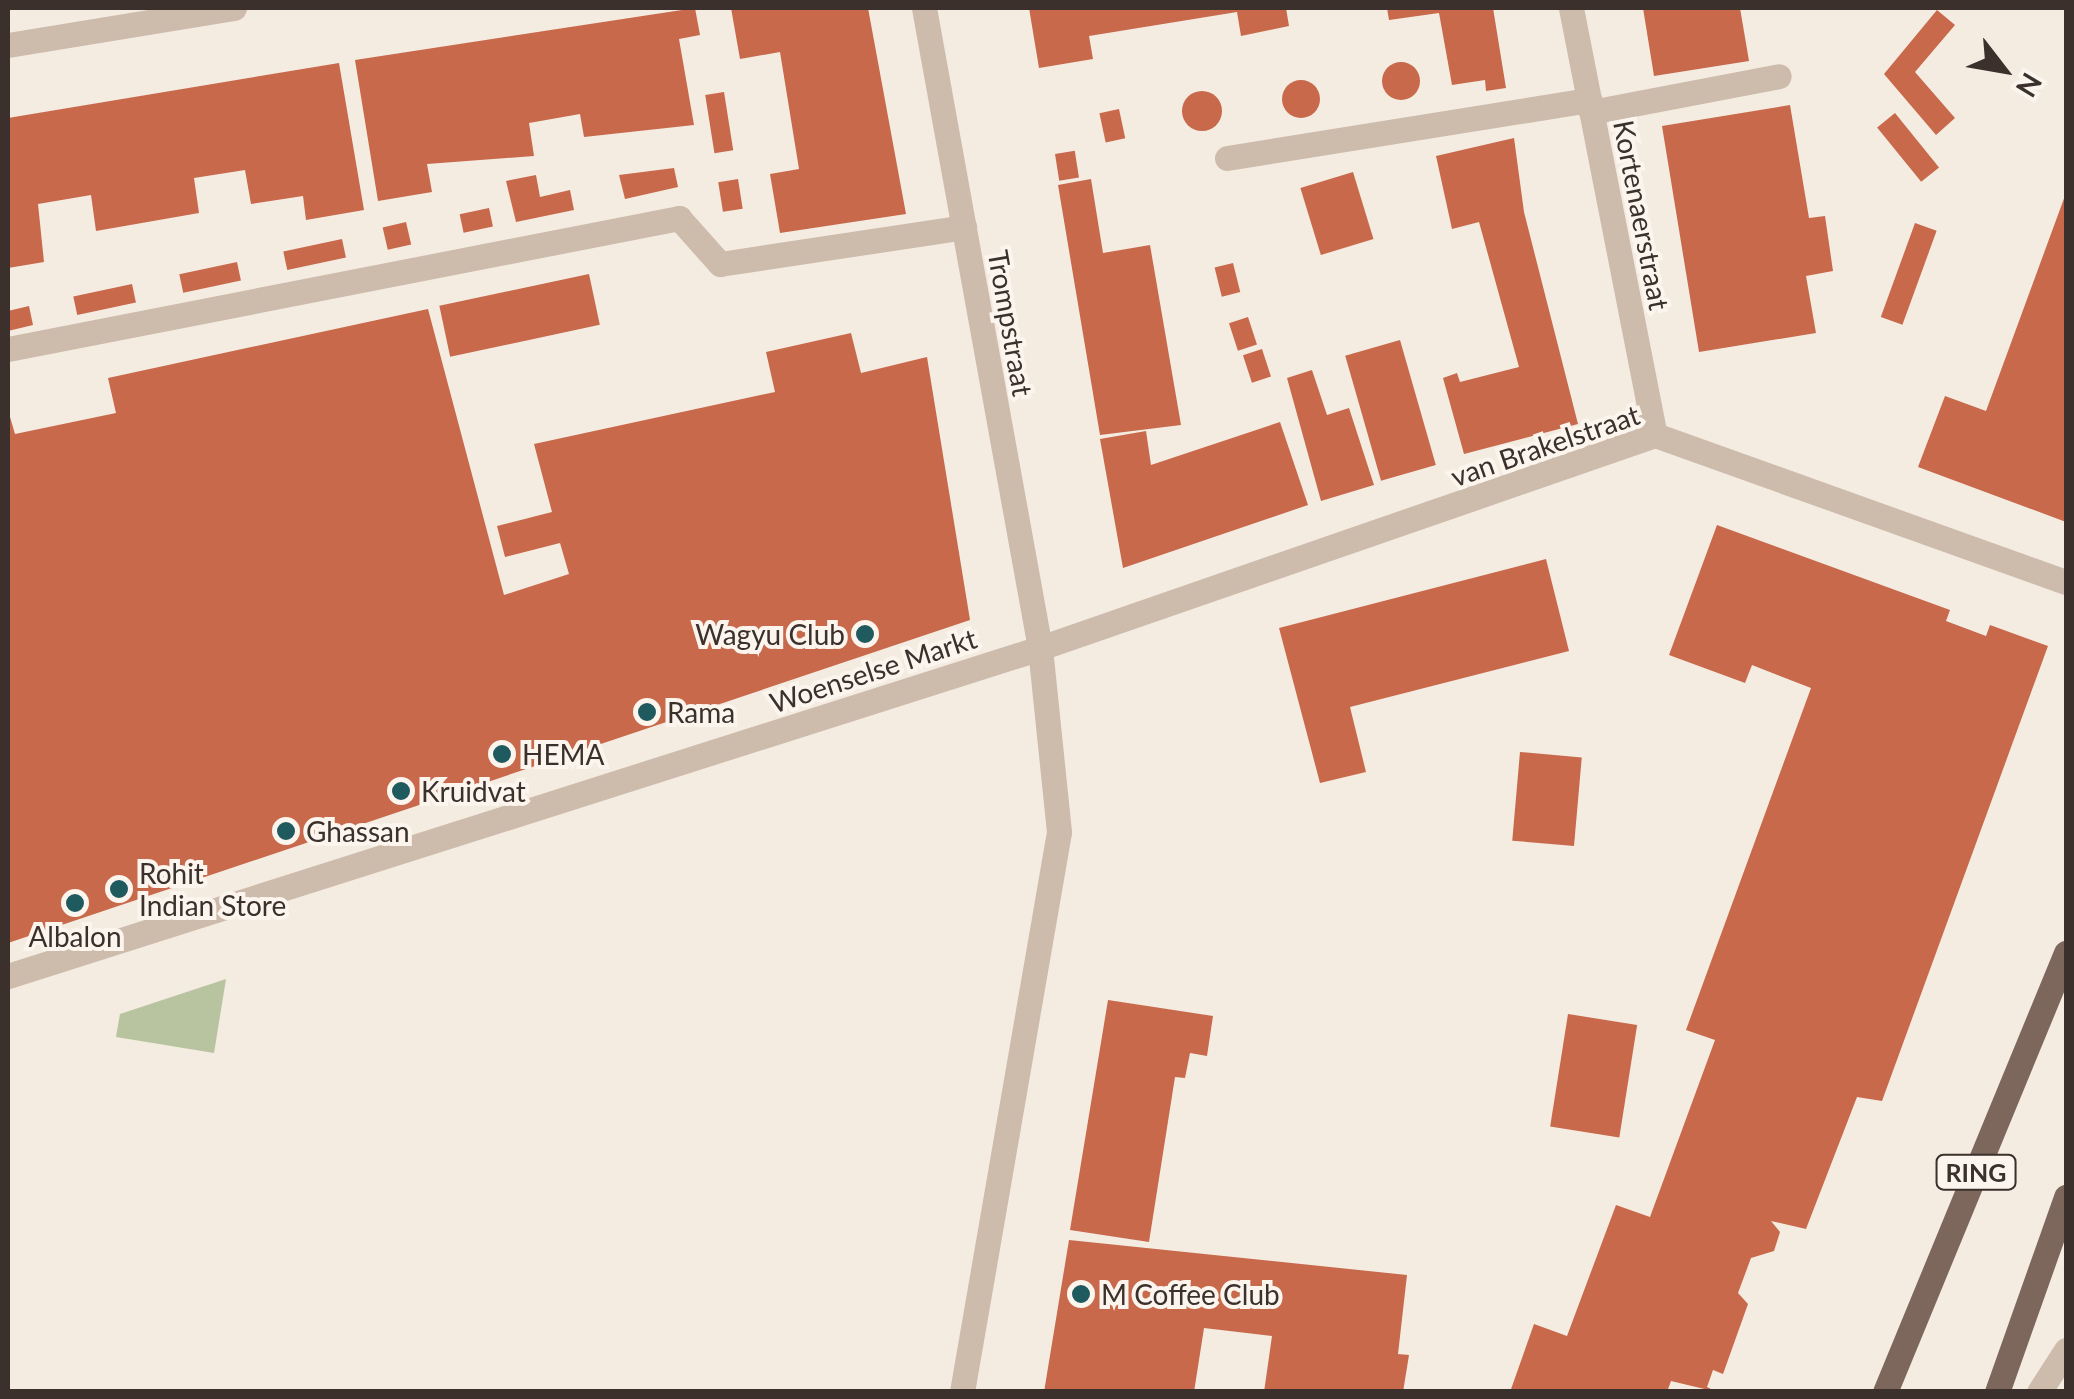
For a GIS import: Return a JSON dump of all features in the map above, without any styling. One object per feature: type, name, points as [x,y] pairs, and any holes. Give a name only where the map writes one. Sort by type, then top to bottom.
[{"type":"main road","name":"RING","points":[[1886,1392],[2066,952]]},
{"type":"main road","points":[[1997,1392],[2066,1197]]},
{"type":"street","points":[[8,45],[234,8]]},
{"type":"street","name":"Trompstraat","points":[[924,8],[1040,648]]},
{"type":"street","name":"Kortenaerstraat","points":[[1571,8],[1655,434]]},
{"type":"street","points":[[1227,158],[1779,76]]},
{"type":"street","points":[[8,349],[679,218],[720,264],[964,227]]},
{"type":"street","name":"van Brakelstraat","points":[[1040,648],[1655,434],[2066,582]]},
{"type":"street","points":[[962,1392],[1059,832],[1040,648]]},
{"type":"street","name":"Woenselse Markt","points":[[8,976],[1040,648]]},
{"type":"street","points":[[2038,1392],[2066,1350]]},
{"type":"green space","points":[[226,979],[214,1053],[116,1037],[120,1014]]},
{"type":"building","points":[[695,8],[700,35],[679,39],[694,125],[584,137],[580,114],[529,123],[534,156],[427,164],[432,192],[378,201],[355,60]]},
{"type":"building","points":[[731,8],[868,8],[906,214],[780,233],[770,174],[799,169],[780,52],[740,59]]},
{"type":"building","points":[[1029,8],[1286,8],[1289,26],[1241,36],[1237,12],[1089,36],[1093,59],[1039,68]]},
{"type":"building","points":[[1387,8],[1493,8],[1506,88],[1486,91],[1485,80],[1452,85],[1439,13],[1389,20]]},
{"type":"building","points":[[1643,8],[1740,8],[1749,61],[1654,76]]},
{"type":"building","points":[[1937,10],[1955,25],[1915,72],[1955,118],[1936,135],[1884,74]]},
{"type":"building","points":[[1401,62],[1415,67],[1420,81],[1415,95],[1401,100],[1387,95],[1382,81],[1387,67]]},
{"type":"building","points":[[339,63],[364,210],[306,220],[303,196],[251,204],[245,170],[194,178],[199,213],[96,231],[91,195],[38,204],[44,262],[8,268],[8,118]]},
{"type":"building","points":[[1301,80],[1315,85],[1320,99],[1315,113],[1301,118],[1287,113],[1282,99],[1287,85]]},
{"type":"building","points":[[1202,91],[1216,97],[1222,111],[1216,125],[1202,131],[1188,125],[1182,111],[1188,97]]},
{"type":"building","points":[[724,92],[733,150],[714,153],[705,95]]},
{"type":"building","points":[[1790,105],[1809,218],[1825,216],[1833,271],[1806,276],[1816,333],[1699,352],[1662,126]]},
{"type":"building","points":[[1119,109],[1125,138],[1106,143],[1099,113]]},
{"type":"building","points":[[1895,113],[1939,167],[1921,182],[1877,127]]},
{"type":"building","points":[[1514,138],[1524,212],[1578,424],[1464,454],[1443,378],[1457,373],[1460,382],[1519,367],[1479,222],[1452,229],[1436,156]]},
{"type":"building","points":[[1075,151],[1079,178],[1059,181],[1055,154]]},
{"type":"building","points":[[674,168],[678,187],[625,199],[619,175]]},
{"type":"building","points":[[1353,172],[1373,239],[1321,255],[1300,188]]},
{"type":"building","points":[[536,175],[540,197],[570,190],[574,210],[516,222],[506,181]]},
{"type":"building","points":[[738,179],[743,209],[723,212],[718,182]]},
{"type":"building","points":[[1091,179],[1103,253],[1150,245],[1181,425],[1100,435],[1058,185]]},
{"type":"building","points":[[2066,193],[2066,522],[1918,467],[1945,396],[1986,411]]},
{"type":"building","points":[[489,208],[493,227],[464,233],[460,214]]},
{"type":"building","points":[[406,222],[411,244],[388,250],[383,227]]},
{"type":"building","points":[[1915,223],[1937,231],[1902,325],[1881,317]]},
{"type":"building","points":[[342,239],[346,258],[287,270],[283,251]]},
{"type":"building","points":[[237,262],[241,281],[183,293],[179,274]]},
{"type":"building","points":[[1233,263],[1240,292],[1222,297],[1215,268]]},
{"type":"building","points":[[589,274],[600,325],[450,357],[439,306]]},
{"type":"building","points":[[132,284],[136,303],[77,315],[73,296]]},
{"type":"building","points":[[29,306],[33,325],[8,331],[8,311]]},
{"type":"building","points":[[428,309],[504,595],[569,574],[560,543],[505,557],[497,526],[552,512],[534,444],[775,392],[766,352],[851,333],[861,373],[927,357],[970,620],[8,943],[8,410],[15,434],[116,413],[108,378]]},
{"type":"building","points":[[1248,317],[1257,345],[1238,351],[1229,323]]},
{"type":"building","points":[[1400,340],[1436,465],[1381,481],[1345,356]]},
{"type":"building","points":[[1262,349],[1271,377],[1252,383],[1243,355]]},
{"type":"building","points":[[1312,370],[1327,415],[1349,408],[1374,485],[1321,501],[1287,378]]},
{"type":"building","points":[[1280,422],[1308,505],[1123,568],[1100,439],[1146,431],[1151,465]]},
{"type":"building","points":[[1717,525],[1950,610],[1946,621],[1986,636],[1990,625],[2048,646],[1882,1101],[1857,1097],[1806,1229],[1771,1221],[1780,1232],[1774,1251],[1751,1258],[1738,1293],[1748,1304],[1723,1374],[1713,1370],[1707,1387],[1717,1392],[1671,1381],[1667,1392],[1510,1392],[1534,1324],[1567,1336],[1616,1205],[1650,1217],[1715,1040],[1686,1030],[1811,688],[1752,665],[1745,683],[1669,655]]},
{"type":"building","points":[[1546,559],[1569,651],[1350,707],[1366,772],[1320,783],[1279,628]]},
{"type":"building","points":[[1520,752],[1582,757],[1574,846],[1512,841]]},
{"type":"building","points":[[1108,1000],[1213,1016],[1207,1056],[1190,1053],[1185,1078],[1175,1077],[1149,1242],[1070,1230]]},
{"type":"building","points":[[1568,1014],[1637,1025],[1619,1138],[1550,1127]]},
{"type":"building","points":[[1069,1240],[1407,1275],[1398,1354],[1409,1355],[1403,1392],[1264,1392],[1272,1336],[1204,1328],[1194,1392],[1044,1392]]},
{"type":"place","name":"Wagyu Club","points":[[865,634]]},
{"type":"place","name":"Rama","points":[[647,712]]},
{"type":"place","name":"HEMA","points":[[502,754]]},
{"type":"place","name":"Kruidvat","points":[[401,791]]},
{"type":"place","name":"Ghassan","points":[[286,831]]},
{"type":"place","name":"Rohit Indian Store","points":[[119,889]]},
{"type":"place","name":"Albalon","points":[[75,903]]},
{"type":"place","name":"M Coffee Club","points":[[1081,1294]]}]
